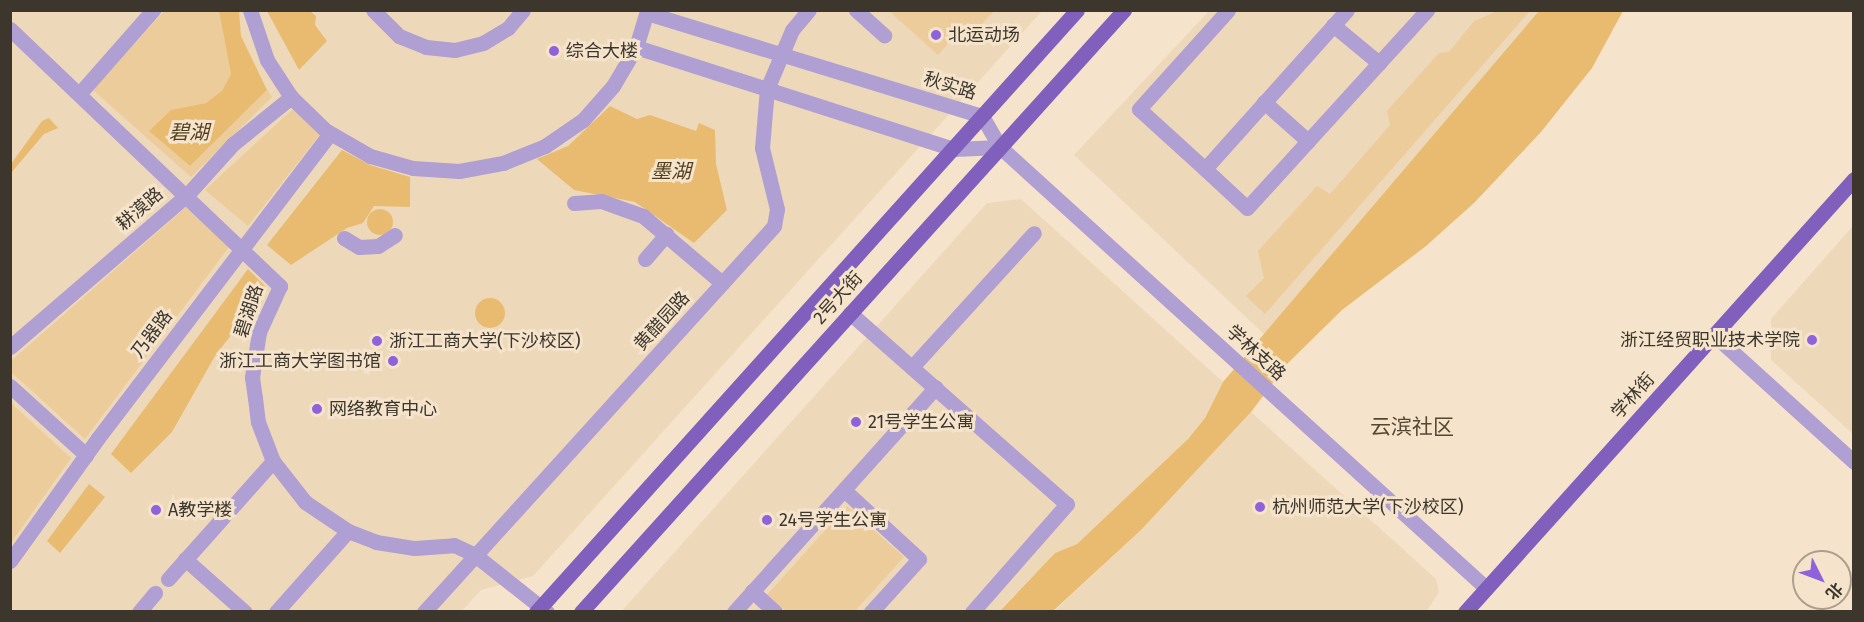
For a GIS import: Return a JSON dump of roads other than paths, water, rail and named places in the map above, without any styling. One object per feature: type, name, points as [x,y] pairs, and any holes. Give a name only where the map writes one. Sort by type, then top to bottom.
[{"type":"main road","name":"2号大街","points":[[542,610],[1077,10]]},
{"type":"main road","name":"2号大街","points":[[581,612],[1124,10]]},
{"type":"main road","name":"学林街","points":[[1465,612],[1854,179]]},
{"type":"street","points":[[80,93],[153,10]]},
{"type":"street","points":[[250,10],[267,60],[291,97],[330,134],[370,156],[413,168],[459,171],[503,163],[545,146],[583,120],[613,87],[636,47],[647,12]]},
{"type":"street","points":[[373,10],[399,36],[426,47],[454,50],[483,43],[508,28],[523,10]]},
{"type":"street","name":"黄醋园路","points":[[424,612],[774,226],[777,209],[762,148],[767,89],[792,30],[809,10]]},
{"type":"street","points":[[856,10],[884,35]]},
{"type":"street","points":[[1228,10],[1138,109],[1247,208],[1427,10]]},
{"type":"street","points":[[1205,169],[1347,10]]},
{"type":"street","name":"秋实路","points":[[647,12],[982,116],[1000,147]]},
{"type":"street","points":[[1333,25],[1378,63]]},
{"type":"street","name":"碧湖路","points":[[10,29],[242,247],[280,286],[259,332],[252,377],[258,422],[273,461],[305,502],[348,531],[376,542],[415,548],[454,545],[475,555],[542,610]]},
{"type":"street","points":[[636,47],[954,149],[1000,147]]},
{"type":"street","name":"耕漠路","points":[[10,347],[187,195],[233,144],[291,97]]},
{"type":"street","points":[[1264,102],[1308,141]]},
{"type":"street","name":"乃器路","points":[[10,561],[86,455],[330,134]]},
{"type":"street","name":"学林支路","points":[[1000,147],[1486,588]]},
{"type":"street","points":[[574,202],[601,201],[624,207],[667,234],[722,283]]},
{"type":"street","points":[[912,367],[1034,233]]},
{"type":"street","points":[[645,259],[667,234]]},
{"type":"street","points":[[344,238],[359,247],[378,246],[395,235]]},
{"type":"street","points":[[850,313],[1067,504],[972,612]]},
{"type":"street","points":[[1714,335],[1854,462]]},
{"type":"street","points":[[10,386],[86,455]]},
{"type":"street","points":[[734,612],[936,387]]},
{"type":"street","points":[[168,579],[273,461]]},
{"type":"street","points":[[843,490],[919,559],[871,612]]},
{"type":"street","points":[[276,612],[348,531]]},
{"type":"street","points":[[185,560],[245,612]]},
{"type":"street","points":[[752,591],[775,612]]},
{"type":"street","points":[[139,612],[155,593]]},
{"type":"water","name":"碧湖","points":[[219,11],[239,11],[241,36],[267,90],[190,166],[149,131],[171,110],[206,103],[222,91],[231,74]]},
{"type":"water","points":[[267,11],[310,11],[316,16],[315,25],[327,41],[299,70]]},
{"type":"water","points":[[1539,11],[1623,11],[1592,68],[1541,132],[1474,203],[1426,246],[1342,310],[1288,363],[1251,412],[1141,530],[1053,611],[999,612],[1055,553],[1077,544],[1188,439],[1205,418],[1223,382]]},
{"type":"water","name":"墨湖","points":[[610,106],[637,119],[650,115],[696,131],[699,123],[715,130],[716,164],[727,210],[694,243],[635,202],[574,190],[537,159],[568,146]]},
{"type":"water","points":[[49,118],[58,128],[44,134],[11,173],[11,164],[42,121]]},
{"type":"water","points":[[342,150],[370,165],[410,177],[410,207],[374,206],[363,223],[347,228],[291,265],[267,245]]},
{"type":"water","points":[[380,209],[389,213],[393,222],[389,231],[380,235],[371,231],[367,222],[371,213]]},
{"type":"water","points":[[248,269],[267,288],[215,356],[172,432],[131,473],[111,454]]},
{"type":"water","points":[[490,298],[501,302],[505,313],[501,324],[490,328],[479,324],[475,313],[479,302]]},
{"type":"water","points":[[89,484],[105,497],[60,553],[47,541]]},
{"type":"place","name":"北运动场","points":[[936,35]]},
{"type":"place","name":"综合大楼","points":[[554,51]]},
{"type":"place","name":"浙江经贸职业技术学院","points":[[1812,340]]},
{"type":"place","name":"浙江工商大学(下沙校区)","points":[[377,341]]},
{"type":"place","name":"浙江工商大学图书馆","points":[[393,361]]},
{"type":"place","name":"网络教育中心","points":[[317,409]]},
{"type":"place","name":"21号学生公寓","points":[[856,422]]},
{"type":"place","name":"杭州师范大学(下沙校区)","points":[[1260,507]]},
{"type":"place","name":"A教学楼","points":[[156,510]]},
{"type":"place","name":"24号学生公寓","points":[[767,520]]},
{"type":"district","name":"云滨社区","points":[[1412,427]]}]
